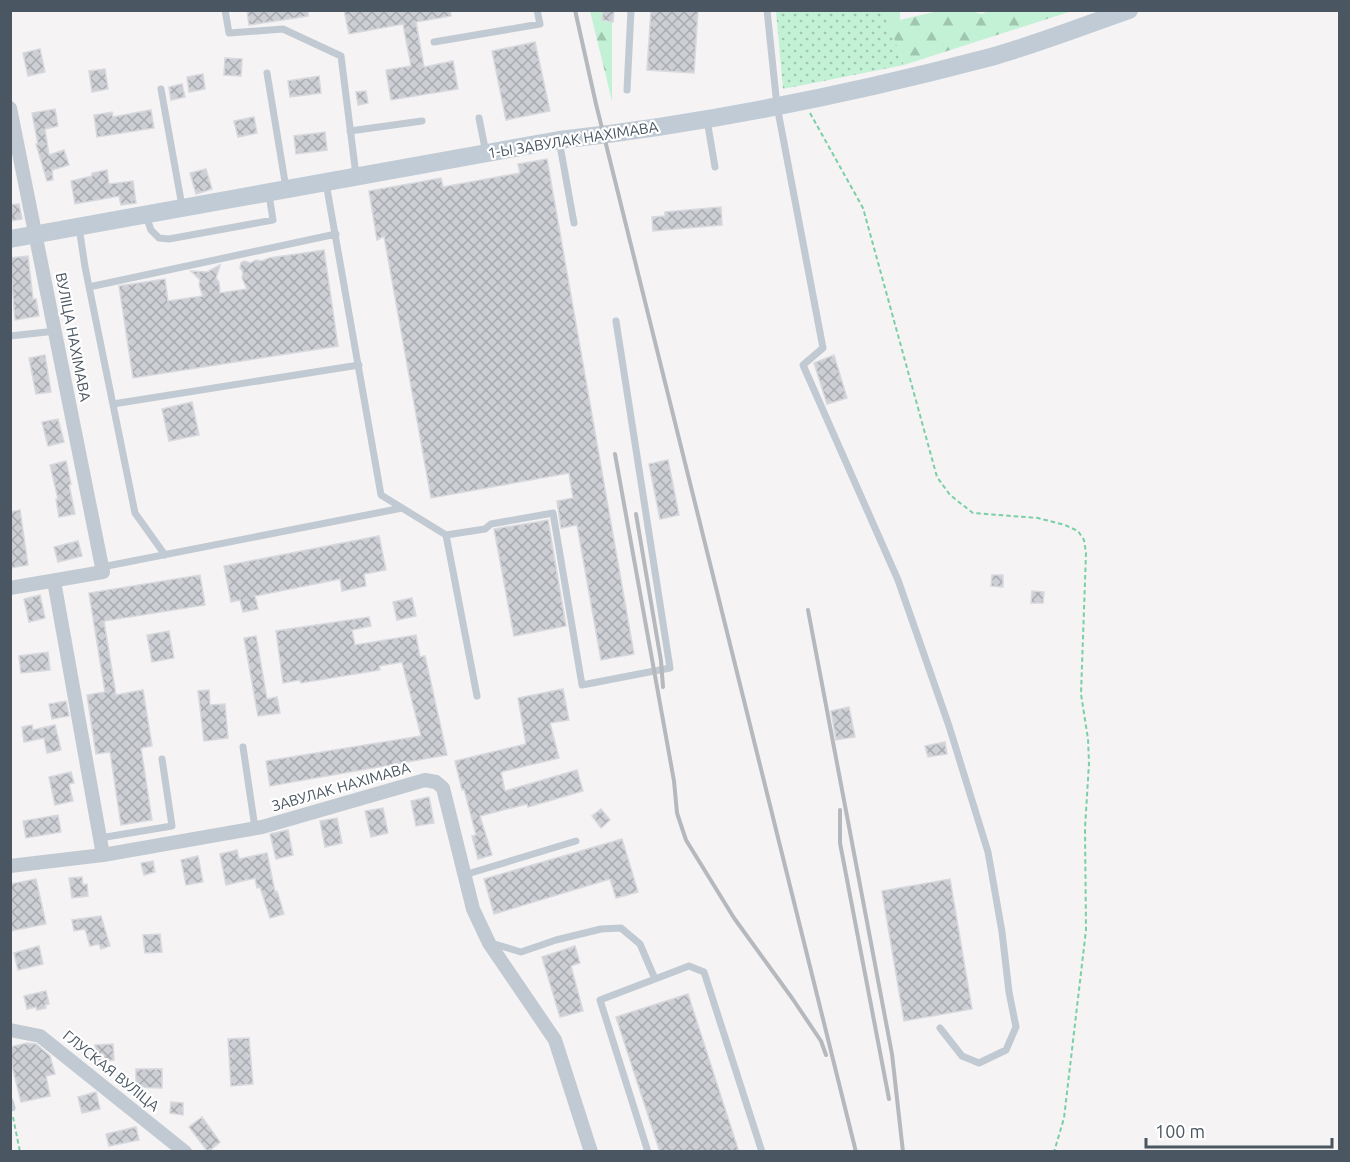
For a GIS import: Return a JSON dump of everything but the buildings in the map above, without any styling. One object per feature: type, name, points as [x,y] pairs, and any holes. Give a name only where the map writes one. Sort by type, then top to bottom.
[{"type":"street","name":"1-Ы ЗАВУЛАК НАХІМАВА","points":[[10,239],[559,140],[707,118],[802,100],[993,56],[1129,10]]},
{"type":"street","name":"ВУЛІЦА НАХІМАВА","points":[[10,108],[102,569]]},
{"type":"street","points":[[10,588],[54,581],[102,569]]},
{"type":"street","points":[[54,581],[103,855]]},
{"type":"street","name":"ЗАВУЛАК НАХІМАВА","points":[[10,866],[103,855],[255,828],[425,780],[436,782],[443,788],[473,909],[489,943],[555,1040],[591,1152]]},
{"type":"street","name":"ГЛУСКАЯ ВУЛІЦА","points":[[10,1030],[40,1036],[185,1152]]},
{"type":"lane","points":[[225,10],[229,33],[283,28],[341,56],[356,177]]},
{"type":"lane","points":[[434,42],[540,24],[537,10]]},
{"type":"lane","points":[[627,90],[631,10]]},
{"type":"lane","points":[[767,10],[777,105],[823,348],[803,365],[898,580],[949,726],[988,852],[1002,932],[1016,1027],[1006,1050],[979,1063],[962,1056],[940,1028]]},
{"type":"lane","points":[[146,216],[151,230],[159,238],[169,239],[273,220],[277,192],[267,73]]},
{"type":"lane","points":[[160,89],[183,209]]},
{"type":"lane","points":[[479,117],[486,154]]},
{"type":"lane","points":[[707,118],[715,167]]},
{"type":"lane","points":[[350,131],[422,121]]},
{"type":"lane","points":[[559,140],[574,223]]},
{"type":"lane","points":[[326,183],[381,495],[446,535],[485,529],[491,524],[553,513],[582,685],[670,668],[616,321]]},
{"type":"lane","points":[[79,227],[135,513],[165,555]]},
{"type":"lane","points":[[89,286],[336,234]]},
{"type":"lane","points":[[10,336],[56,331]]},
{"type":"lane","points":[[113,405],[358,365]]},
{"type":"lane","points":[[102,569],[402,508]]},
{"type":"lane","points":[[446,535],[477,696]]},
{"type":"lane","points":[[243,747],[255,828]]},
{"type":"lane","points":[[100,838],[172,826],[162,759]]},
{"type":"lane","points":[[464,875],[576,841]]},
{"type":"lane","points":[[489,943],[521,952],[556,940],[601,929],[621,928],[640,944],[655,979]]},
{"type":"lane","points":[[648,1152],[600,1000],[689,966],[704,972],[762,1152]]},
{"type":"path","points":[[802,100],[863,208],[937,477],[950,495],[973,513],[1038,518],[1072,528],[1078,531],[1084,540],[1086,553],[1081,694],[1089,763],[1085,828],[1086,930],[1064,1118],[1054,1152]]},
{"type":"path","points":[[11,1104],[20,1152]]},
{"type":"green space","points":[[942,10],[982,14],[990,10],[1072,11],[904,65],[884,11],[900,11],[900,20]]},
{"type":"green space","points":[[590,11],[612,11],[612,101]]},
{"type":"green space","points":[[776,11],[884,11],[904,65],[783,89]]},
{"type":"railway","points":[[575,10],[596,104],[856,1152]]},
{"type":"railway","points":[[615,454],[674,781],[677,813],[686,840],[734,918],[821,1041],[826,1055]]},
{"type":"railway","points":[[636,514],[661,661],[663,687]]},
{"type":"railway","points":[[808,610],[892,1054],[903,1152]]},
{"type":"railway","points":[[840,810],[840,843],[889,1099]]}]
